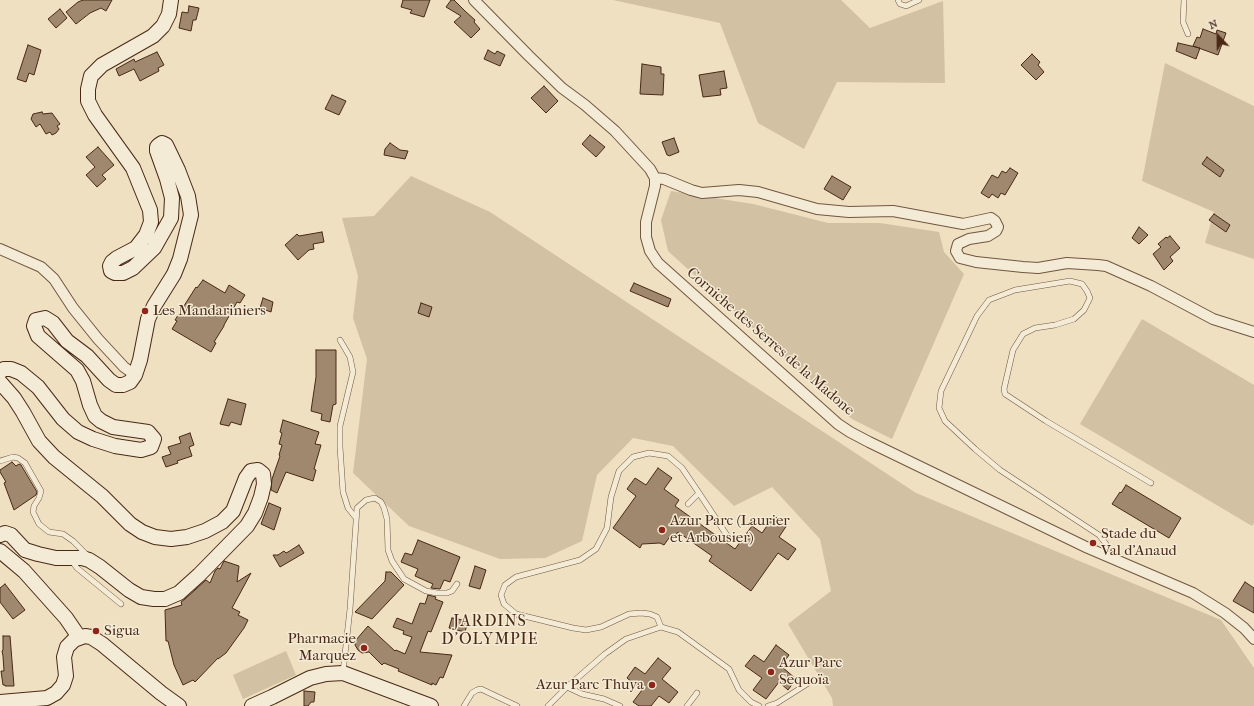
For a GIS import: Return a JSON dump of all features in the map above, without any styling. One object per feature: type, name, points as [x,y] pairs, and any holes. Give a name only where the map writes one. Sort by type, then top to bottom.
[{"type":"street","points":[[0,372],[4,369],[11,369],[21,373],[38,386],[63,419],[78,432],[93,439],[115,446],[141,450],[151,447],[154,439],[148,432],[113,427],[100,421],[95,416],[83,381],[77,370],[38,336],[34,326],[36,320],[45,318],[52,323],[67,341],[87,356],[108,380],[116,385],[123,385],[130,382],[135,375],[140,360],[148,319],[154,306],[174,274],[180,259],[191,215],[188,196],[166,145],[162,143],[157,147],[157,151],[172,198],[171,218],[154,248],[133,268],[123,273],[115,273],[111,271],[110,266],[112,262],[136,248],[146,235],[151,222],[150,210],[133,168],[95,115],[88,100],[88,89],[91,76],[102,65],[153,36],[163,26],[169,14],[171,0]]},
{"type":"street","points":[[474,0],[562,88],[615,131],[650,169],[655,178],[664,179],[690,190],[702,193],[739,190],[758,192],[817,209],[849,212],[893,211],[963,224],[991,218],[995,221],[998,227],[996,232],[988,236],[969,239],[958,244],[956,251],[960,258],[976,262],[1023,268],[1038,268],[1067,263],[1106,266],[1151,286],[1212,318],[1254,332]]},
{"type":"street","name":"Corniche des Serres de la Madone","points":[[655,178],[655,186],[646,222],[646,237],[650,251],[658,263],[838,424],[869,442],[1088,548],[1193,593],[1225,612],[1244,628],[1254,639]]},
{"type":"street","points":[[0,249],[41,267],[54,279],[73,308],[98,339],[124,366],[135,375]]},
{"type":"street","points":[[0,382],[14,398],[38,441],[54,458],[102,496],[130,524],[142,532],[155,537],[171,538],[187,537],[205,531],[222,522],[233,511],[246,478],[251,471],[258,470],[263,474],[264,484],[255,512],[247,526],[199,575],[179,593],[166,599],[154,599],[141,596],[129,590],[89,560],[56,558],[25,550],[11,535],[5,533],[0,535]]},
{"type":"street","points":[[0,551],[24,571],[66,618],[79,637]]},
{"type":"street","points":[[0,702],[47,698],[56,693],[63,685],[66,676],[64,657],[67,647],[74,640],[85,636],[91,637],[102,644],[179,706]]},
{"type":"street","points":[[252,706],[310,678],[326,674],[343,673],[431,706]]},
{"type":"lane","points":[[898,0],[900,4],[906,6],[918,0]]},
{"type":"lane","points":[[1184,0],[1183,22],[1188,34]]},
{"type":"lane","points":[[1106,555],[1106,544],[1099,535],[1000,470],[945,421],[939,408],[941,391],[977,316],[989,300],[1015,290],[1070,281],[1082,284],[1087,290],[1090,298],[1084,310],[1074,319],[1055,325],[1035,328],[1022,334],[1013,350],[1004,389],[1005,394],[1046,421],[1151,483]]},
{"type":"lane","points":[[340,340],[350,357],[353,372],[340,426],[343,492],[348,508],[356,518]]},
{"type":"lane","points":[[661,627],[657,617],[650,614],[641,613],[629,614],[601,627],[586,630],[573,628],[516,614],[504,604],[501,595],[505,585],[516,577],[580,560],[596,549],[606,528],[611,497],[619,471],[633,457],[649,453],[668,456],[682,468],[728,536]]},
{"type":"lane","points":[[0,461],[13,457],[18,458],[25,463],[41,491],[34,506],[33,512],[39,524],[49,532],[63,534],[73,540],[87,554],[89,560]]},
{"type":"lane","points":[[688,504],[699,493]]},
{"type":"lane","points":[[343,673],[350,609],[356,508],[366,500],[375,498],[381,502],[384,508],[388,550],[392,561],[404,579],[426,591],[437,593],[447,593],[452,591],[456,584]]},
{"type":"lane","points":[[74,558],[74,564],[77,568],[121,604]]},
{"type":"lane","points":[[548,706],[567,687],[605,654],[626,639],[661,627],[678,632],[729,669],[739,690],[751,702],[759,706]]},
{"type":"lane","points":[[768,706],[777,703],[807,684]]},
{"type":"lane","points":[[567,687],[582,694],[604,699],[620,706]]},
{"type":"lane","points":[[464,706],[472,693],[476,690],[481,690],[517,706]]},
{"type":"lane","points":[[687,706],[697,693]]},
{"type":"shaded area","points":[[613,0],[841,0],[870,28],[943,1],[945,83],[837,82],[804,149],[758,123],[720,23]]},
{"type":"shaded area","points":[[1165,63],[1254,106],[1254,259],[1205,243],[1214,212],[1142,181]]},
{"type":"shaded area","points":[[411,176],[490,212],[916,493],[1221,620],[1254,668],[1254,706],[833,706],[832,698],[788,624],[831,591],[820,539],[772,487],[734,506],[673,446],[633,438],[597,475],[582,541],[545,558],[500,559],[409,526],[353,473],[367,359],[353,318],[358,276],[342,218],[374,216]]},
{"type":"shaded area","points":[[671,191],[753,204],[828,223],[880,223],[939,232],[944,252],[964,274],[892,439],[852,419],[668,251],[661,220]]},
{"type":"shaded area","points":[[1142,319],[1254,385],[1254,523],[1252,526],[1080,424]]},
{"type":"shaded area","points":[[286,651],[296,675],[243,699],[233,675]]},
{"type":"building","points":[[83,0],[112,0],[106,11],[101,8],[90,13],[76,24],[66,12],[78,2]]},
{"type":"building","points":[[403,0],[430,0],[424,17],[410,13],[412,10],[401,7]]},
{"type":"building","points":[[451,0],[454,0],[475,20],[474,22],[480,29],[471,38],[454,22],[461,16],[446,7]]},
{"type":"building","points":[[189,6],[199,8],[196,20],[193,20],[191,31],[179,28],[182,12],[188,13]]},
{"type":"building","points":[[60,9],[67,18],[56,28],[48,19]]},
{"type":"building","points":[[1203,29],[1216,34],[1217,30],[1226,33],[1218,55],[1193,46],[1197,37],[1200,38]]},
{"type":"building","points":[[1178,43],[1200,48],[1196,59],[1176,51]]},
{"type":"building","points":[[28,45],[41,50],[34,75],[29,73],[26,82],[17,79]]},
{"type":"building","points":[[488,50],[495,54],[497,51],[505,55],[500,66],[484,59]]},
{"type":"building","points":[[157,52],[164,65],[158,68],[159,71],[140,81],[134,69],[119,76],[116,69],[134,59],[135,62]]},
{"type":"building","points":[[1032,54],[1040,62],[1038,65],[1044,72],[1036,80],[1021,65]]},
{"type":"building","points":[[642,64],[661,67],[661,74],[664,74],[663,95],[640,94]]},
{"type":"building","points":[[724,71],[727,88],[720,89],[721,95],[703,97],[699,75]]},
{"type":"building","points":[[544,86],[558,101],[546,113],[531,98]]},
{"type":"building","points":[[332,95],[346,101],[339,115],[325,109]]},
{"type":"building","points":[[42,112],[43,114],[52,113],[60,124],[57,126],[59,129],[56,133],[52,135],[50,132],[46,134],[40,124],[36,127],[31,119],[33,114]]},
{"type":"building","points":[[590,135],[605,147],[596,157],[582,144]]},
{"type":"building","points":[[674,138],[679,152],[669,156],[667,155],[662,142]]},
{"type":"building","points":[[390,143],[400,150],[408,151],[405,159],[384,155],[385,149]]},
{"type":"building","points":[[98,147],[114,165],[102,175],[106,179],[97,187],[86,175],[95,167],[86,157]]},
{"type":"building","points":[[1207,157],[1224,170],[1220,177],[1202,164]]},
{"type":"building","points":[[1010,168],[1018,173],[1005,195],[1001,193],[998,198],[992,194],[989,198],[981,193],[992,175],[998,178],[1002,171],[1006,173]]},
{"type":"building","points":[[832,176],[851,187],[843,200],[824,189]]},
{"type":"building","points":[[1214,214],[1230,225],[1226,232],[1209,220]]},
{"type":"building","points":[[1139,227],[1148,235],[1139,244],[1132,238]]},
{"type":"building","points":[[322,232],[324,242],[313,244],[314,249],[309,250],[298,260],[285,245],[297,234],[299,236]]},
{"type":"building","points":[[1170,236],[1180,248],[1170,257],[1173,261],[1164,270],[1153,254],[1161,247],[1158,244],[1166,237],[1167,238]]},
{"type":"building","points":[[203,280],[225,293],[229,285],[245,295],[240,303],[237,302],[214,342],[216,343],[211,352],[172,329],[177,321],[175,320],[196,287],[197,288]]},
{"type":"building","points":[[634,283],[671,299],[668,307],[630,291]]},
{"type":"building","points":[[263,298],[273,302],[271,312],[260,308]]},
{"type":"building","points":[[421,303],[432,307],[429,317],[418,313]]},
{"type":"building","points":[[316,350],[336,350],[336,404],[333,405],[330,422],[321,420],[322,414],[311,411],[316,377]]},
{"type":"building","points":[[228,399],[246,404],[241,425],[231,422],[229,426],[220,424]]},
{"type":"building","points":[[283,420],[319,432],[315,444],[321,445],[314,469],[316,470],[313,481],[286,472],[277,493],[271,490],[272,479],[282,445],[279,444]]},
{"type":"building","points":[[190,433],[194,445],[189,447],[192,456],[177,461],[178,463],[166,467],[162,457],[171,454],[168,447],[181,443],[179,437]]},
{"type":"building","points":[[12,462],[16,466],[19,464],[21,465],[37,492],[36,495],[14,510],[4,483],[6,482],[0,472],[0,470]]},
{"type":"building","name":"Azur Parc (Laurier et Arbousier)","points":[[658,468],[672,478],[664,489],[679,500],[675,506],[735,549],[752,526],[762,533],[774,516],[787,525],[779,537],[796,549],[788,560],[778,553],[751,591],[709,561],[712,556],[678,532],[674,537],[671,535],[664,545],[660,543],[642,544],[640,548],[613,528],[636,496],[627,489],[635,478],[646,485]]},
{"type":"building","points":[[1126,485],[1181,518],[1169,538],[1112,504]]},
{"type":"building","points":[[269,503],[281,508],[274,530],[261,524]]},
{"type":"building","points":[[418,540],[460,557],[450,582],[444,580],[440,589],[431,588],[433,584],[415,576],[418,569],[401,562],[405,553],[412,555]]},
{"type":"building","points":[[299,545],[304,553],[280,567],[273,555],[278,555],[284,551],[286,553]]},
{"type":"building","points":[[224,561],[239,566],[237,582],[251,573],[232,608],[240,612],[238,615],[248,620],[226,653],[218,658],[195,682],[193,680],[183,685],[174,665],[168,641],[166,641],[165,610],[182,605],[181,602],[206,580],[210,583],[215,571],[218,568],[220,569]]},
{"type":"building","points":[[475,566],[486,570],[480,589],[469,586]]},
{"type":"building","points":[[386,572],[391,572],[404,585],[372,619],[355,612],[385,581]]},
{"type":"building","points":[[1245,582],[1254,588],[1254,613],[1233,601]]},
{"type":"building","points":[[5,584],[25,610],[13,619],[0,602],[0,588]]},
{"type":"building","points":[[428,595],[436,597],[435,599],[443,602],[431,632],[428,631],[420,652],[452,655],[443,678],[440,677],[436,685],[432,683],[432,685],[398,671],[399,669],[384,663],[382,665],[369,652],[362,653],[355,645],[356,640],[368,626],[395,651],[396,650],[405,654],[412,637],[403,634],[404,631],[393,627],[397,618],[412,624],[420,603],[425,604]]},
{"type":"building","points":[[452,618],[468,621],[465,632],[449,628]]},
{"type":"building","points":[[3,636],[10,636],[14,686],[3,685],[1,671],[4,671],[2,651]]},
{"type":"building","name":"Azur Parc Sequoïa","points":[[776,645],[789,655],[781,666],[796,679],[788,690],[779,682],[766,699],[753,690],[762,678],[745,666],[754,655],[764,662]]},
{"type":"building","name":"Azur Parc Thuya","points":[[658,658],[671,668],[662,679],[678,692],[669,703],[659,696],[651,706],[639,706],[633,702],[642,690],[627,678],[635,667],[645,674]]},
{"type":"building","points":[[304,691],[315,692],[314,702],[311,702],[308,706],[304,706]]},
{"type":"place","name":"Les Mandariniers","points":[[145,311]]},
{"type":"place","name":"Azur Parc (Laurier et Arbousier)","points":[[662,530]]},
{"type":"place","name":"Stade du Val d'Anaud","points":[[1093,543]]},
{"type":"place","name":"Sigua","points":[[96,631]]},
{"type":"place","name":"Pharmacie Marquez","points":[[364,648]]},
{"type":"place","name":"Azur Parc Sequoïa","points":[[771,672]]},
{"type":"place","name":"Azur Parc Thuya","points":[[652,685]]},
{"type":"district","name":"JARDINS D'OLYMPIE","points":[[490,631]]}]
